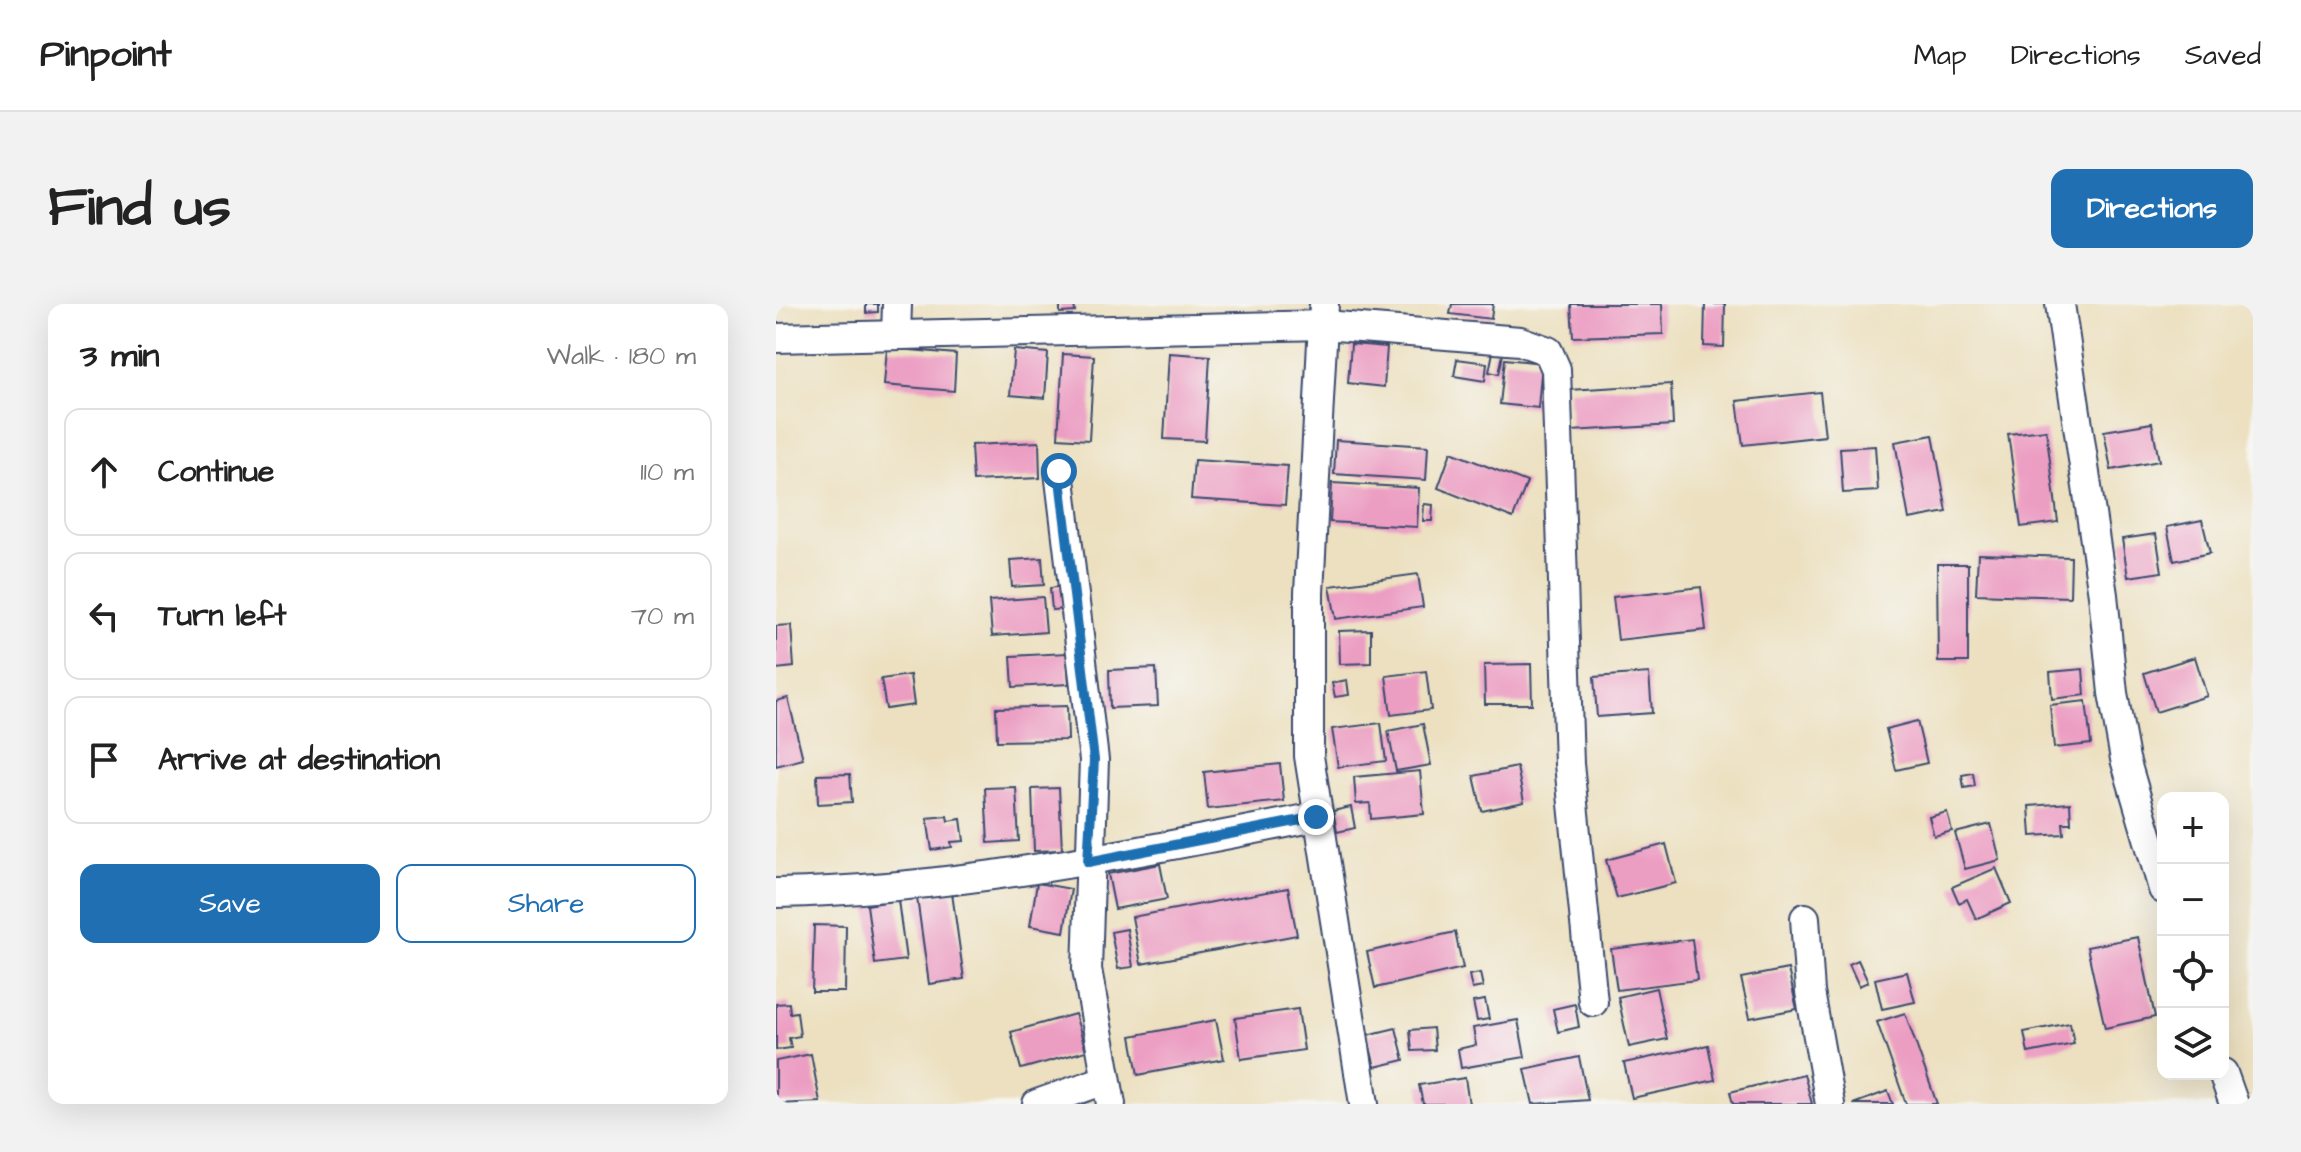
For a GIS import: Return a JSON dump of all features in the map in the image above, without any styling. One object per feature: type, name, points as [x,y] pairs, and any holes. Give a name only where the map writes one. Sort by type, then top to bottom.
[{"type":"street","points":[[896,335],[897,304]]},
{"type":"street","points":[[2060,304],[2101,580],[2113,693],[2125,759],[2157,868]]},
{"type":"street","points":[[1324,315],[1309,593],[1309,756],[1316,817],[1364,1104]]},
{"type":"street","points":[[776,338],[1324,315],[1541,345],[1554,358],[1569,764],[1593,1002]]},
{"type":"street","points":[[1037,1104],[1108,1092],[1087,969],[1088,862],[1094,760],[1059,471]]},
{"type":"street","points":[[776,893],[853,892],[1088,862],[1316,817]]},
{"type":"street","points":[[1805,918],[1810,992],[1830,1104]]},
{"type":"street","points":[[2225,1080],[2234,1104]]},
{"type":"building","points":[[866,304],[878,304],[878,312],[866,313]]},
{"type":"building","points":[[1060,304],[1074,304],[1075,312],[1060,313]]},
{"type":"building","points":[[1452,304],[1493,304],[1491,319],[1450,314]]},
{"type":"building","points":[[1571,304],[1662,304],[1663,334],[1573,337]]},
{"type":"building","points":[[1705,304],[1725,304],[1724,347],[1704,346]]},
{"type":"building","points":[[1351,344],[1387,347],[1384,387],[1348,383]]},
{"type":"building","points":[[887,348],[956,354],[954,391],[884,385]]},
{"type":"building","points":[[1014,350],[1048,353],[1045,398],[1010,395]]},
{"type":"building","points":[[1493,352],[1503,354],[1499,374],[1489,372]]},
{"type":"building","points":[[1169,353],[1210,356],[1205,441],[1164,439]]},
{"type":"building","points":[[1063,354],[1094,356],[1089,440],[1058,438]]},
{"type":"building","points":[[1457,359],[1487,363],[1485,381],[1454,376]]},
{"type":"building","points":[[1505,359],[1542,363],[1538,408],[1500,404]]},
{"type":"building","points":[[1671,384],[1673,425],[1571,431],[1569,390]]},
{"type":"building","points":[[1820,392],[1825,436],[1743,445],[1737,401]]},
{"type":"building","points":[[2152,423],[2159,461],[2111,470],[2104,431]]},
{"type":"building","points":[[2046,430],[2058,522],[2021,527],[2008,434]]},
{"type":"building","points":[[1933,435],[1947,512],[1909,519],[1895,442]]},
{"type":"building","points":[[1336,440],[1428,446],[1426,480],[1334,474]]},
{"type":"building","points":[[1039,442],[1040,478],[973,481],[971,445]]},
{"type":"building","points":[[1875,446],[1878,491],[1843,493],[1840,448]]},
{"type":"building","points":[[1451,452],[1527,482],[1513,518],[1438,488]]},
{"type":"building","points":[[1194,460],[1288,466],[1285,505],[1191,499]]},
{"type":"building","points":[[1332,483],[1419,488],[1417,527],[1330,522]]},
{"type":"building","points":[[1424,504],[1433,505],[1432,521],[1423,521]]},
{"type":"building","points":[[2202,520],[2210,553],[2174,561],[2167,527]]},
{"type":"building","points":[[2156,534],[2162,572],[2128,577],[2122,539]]},
{"type":"building","points":[[1978,554],[2071,557],[2070,597],[1976,594]]},
{"type":"building","points":[[1042,558],[1044,585],[1012,587],[1010,560]]},
{"type":"building","points":[[1937,564],[1968,564],[1968,662],[1938,662]]},
{"type":"building","points":[[1418,574],[1423,607],[1336,619],[1330,586]]},
{"type":"building","points":[[1064,586],[1066,609],[1052,610],[1050,588]]},
{"type":"building","points":[[1701,587],[1706,630],[1618,640],[1613,597]]},
{"type":"building","points":[[1043,597],[1046,632],[992,636],[989,601]]},
{"type":"building","points":[[791,625],[794,667],[776,669],[776,626]]},
{"type":"building","points":[[1371,630],[1371,663],[1340,664],[1339,631]]},
{"type":"building","points":[[1067,653],[1069,684],[1013,687],[1011,656]]},
{"type":"building","points":[[2195,657],[2207,696],[2156,712],[2144,673]]},
{"type":"building","points":[[1531,664],[1532,704],[1485,704],[1484,665]]},
{"type":"building","points":[[1156,668],[1158,706],[1110,708],[1109,670]]},
{"type":"building","points":[[2083,669],[2085,695],[2052,699],[2050,672]]},
{"type":"building","points":[[1426,671],[1431,710],[1391,715],[1386,676]]},
{"type":"building","points":[[1649,673],[1652,713],[1597,717],[1594,677]]},
{"type":"building","points":[[910,675],[914,705],[886,709],[881,679]]},
{"type":"building","points":[[1347,680],[1349,695],[1335,697],[1332,683]]},
{"type":"building","points":[[788,698],[803,759],[776,766],[776,701]]},
{"type":"building","points":[[2086,701],[2091,744],[2054,748],[2050,705]]},
{"type":"building","points":[[1067,706],[1068,740],[997,741],[996,708]]},
{"type":"building","points":[[1917,721],[1927,763],[1896,770],[1886,729]]},
{"type":"building","points":[[1381,723],[1386,761],[1338,767],[1332,729]]},
{"type":"building","points":[[1423,724],[1431,765],[1396,771],[1388,731]]},
{"type":"building","points":[[1280,764],[1284,801],[1208,809],[1204,772]]},
{"type":"building","points":[[1517,767],[1524,802],[1482,811],[1474,776]]},
{"type":"building","points":[[1420,771],[1424,814],[1371,819],[1370,803],[1356,804],[1354,777]]},
{"type":"building","points":[[1973,773],[1975,786],[1964,788],[1962,775]]},
{"type":"building","points":[[850,774],[852,802],[818,804],[817,775]]},
{"type":"building","points":[[1016,787],[1019,841],[988,843],[985,788]]},
{"type":"building","points":[[1059,788],[1062,850],[1034,851],[1032,789]]},
{"type":"building","points":[[2070,803],[2071,823],[2063,823],[2064,834],[2031,836],[2029,806]]},
{"type":"building","points":[[1351,807],[1355,828],[1337,832],[1333,811]]},
{"type":"building","points":[[1947,812],[1952,831],[1934,836],[1929,817]]},
{"type":"building","points":[[947,816],[948,821],[961,819],[964,841],[951,842],[952,847],[932,850],[927,818]]},
{"type":"building","points":[[1991,824],[2000,860],[1965,869],[1955,833]]},
{"type":"building","points":[[1666,844],[1676,883],[1617,898],[1606,860]]},
{"type":"building","points":[[1160,864],[1167,899],[1115,909],[1108,874]]},
{"type":"building","points":[[1996,868],[2011,903],[1976,919],[1967,899],[1959,903],[1952,887]]},
{"type":"building","points":[[1037,883],[1071,889],[1064,932],[1030,926]]},
{"type":"building","points":[[1288,888],[1297,935],[1141,964],[1132,917]]},
{"type":"building","points":[[952,893],[964,979],[929,984],[917,898]]},
{"type":"building","points":[[898,900],[906,960],[875,964],[867,905]]},
{"type":"building","points":[[814,925],[846,926],[845,992],[812,992]]},
{"type":"building","points":[[1127,929],[1133,967],[1118,969],[1111,932]]},
{"type":"building","points":[[1455,932],[1463,968],[1375,988],[1367,952]]},
{"type":"building","points":[[2138,937],[2155,1017],[2105,1028],[2087,947]]},
{"type":"building","points":[[1692,939],[1697,980],[1617,990],[1611,949]]},
{"type":"building","points":[[1858,960],[1868,982],[1859,986],[1849,964]]},
{"type":"building","points":[[1788,969],[1797,1009],[1750,1018],[1741,978]]},
{"type":"building","points":[[1907,972],[1915,1002],[1882,1009],[1875,979]]},
{"type":"building","points":[[1480,973],[1483,987],[1472,989],[1469,975]]},
{"type":"building","points":[[1656,988],[1667,1039],[1629,1047],[1618,997]]},
{"type":"building","points":[[1485,1000],[1489,1019],[1477,1021],[1473,1002]]},
{"type":"building","points":[[789,1003],[790,1013],[797,1012],[800,1036],[789,1038],[791,1048],[776,1050],[776,1004]]},
{"type":"building","points":[[1575,1004],[1579,1027],[1558,1032],[1553,1009]]},
{"type":"building","points":[[1298,1009],[1304,1050],[1241,1059],[1235,1018]]},
{"type":"building","points":[[1905,1013],[1937,1104],[1906,1104],[1877,1022]]},
{"type":"building","points":[[1075,1014],[1086,1051],[1021,1069],[1011,1032]]},
{"type":"building","points":[[1216,1020],[1224,1059],[1138,1075],[1131,1036]]},
{"type":"building","points":[[1518,1020],[1525,1057],[1461,1068],[1458,1049],[1476,1045],[1473,1028]]},
{"type":"building","points":[[2070,1023],[2074,1044],[2028,1053],[2024,1032]]},
{"type":"building","points":[[1396,1028],[1404,1060],[1375,1067],[1367,1035]]},
{"type":"building","points":[[1433,1028],[1435,1050],[1412,1051],[1410,1030]]},
{"type":"building","points":[[1708,1045],[1715,1080],[1632,1098],[1624,1063]]},
{"type":"building","points":[[811,1054],[820,1102],[776,1104],[776,1061]]},
{"type":"building","points":[[1579,1057],[1588,1100],[1533,1104],[1525,1069]]},
{"type":"building","points":[[1804,1074],[1812,1104],[1733,1104],[1730,1092]]},
{"type":"building","points":[[1465,1078],[1469,1104],[1423,1104],[1419,1085]]},
{"type":"building","points":[[1888,1091],[1893,1104],[1853,1104]]},
{"type":"route","points":[[1059,471],[1094,760],[1088,862],[1316,817]]}]
